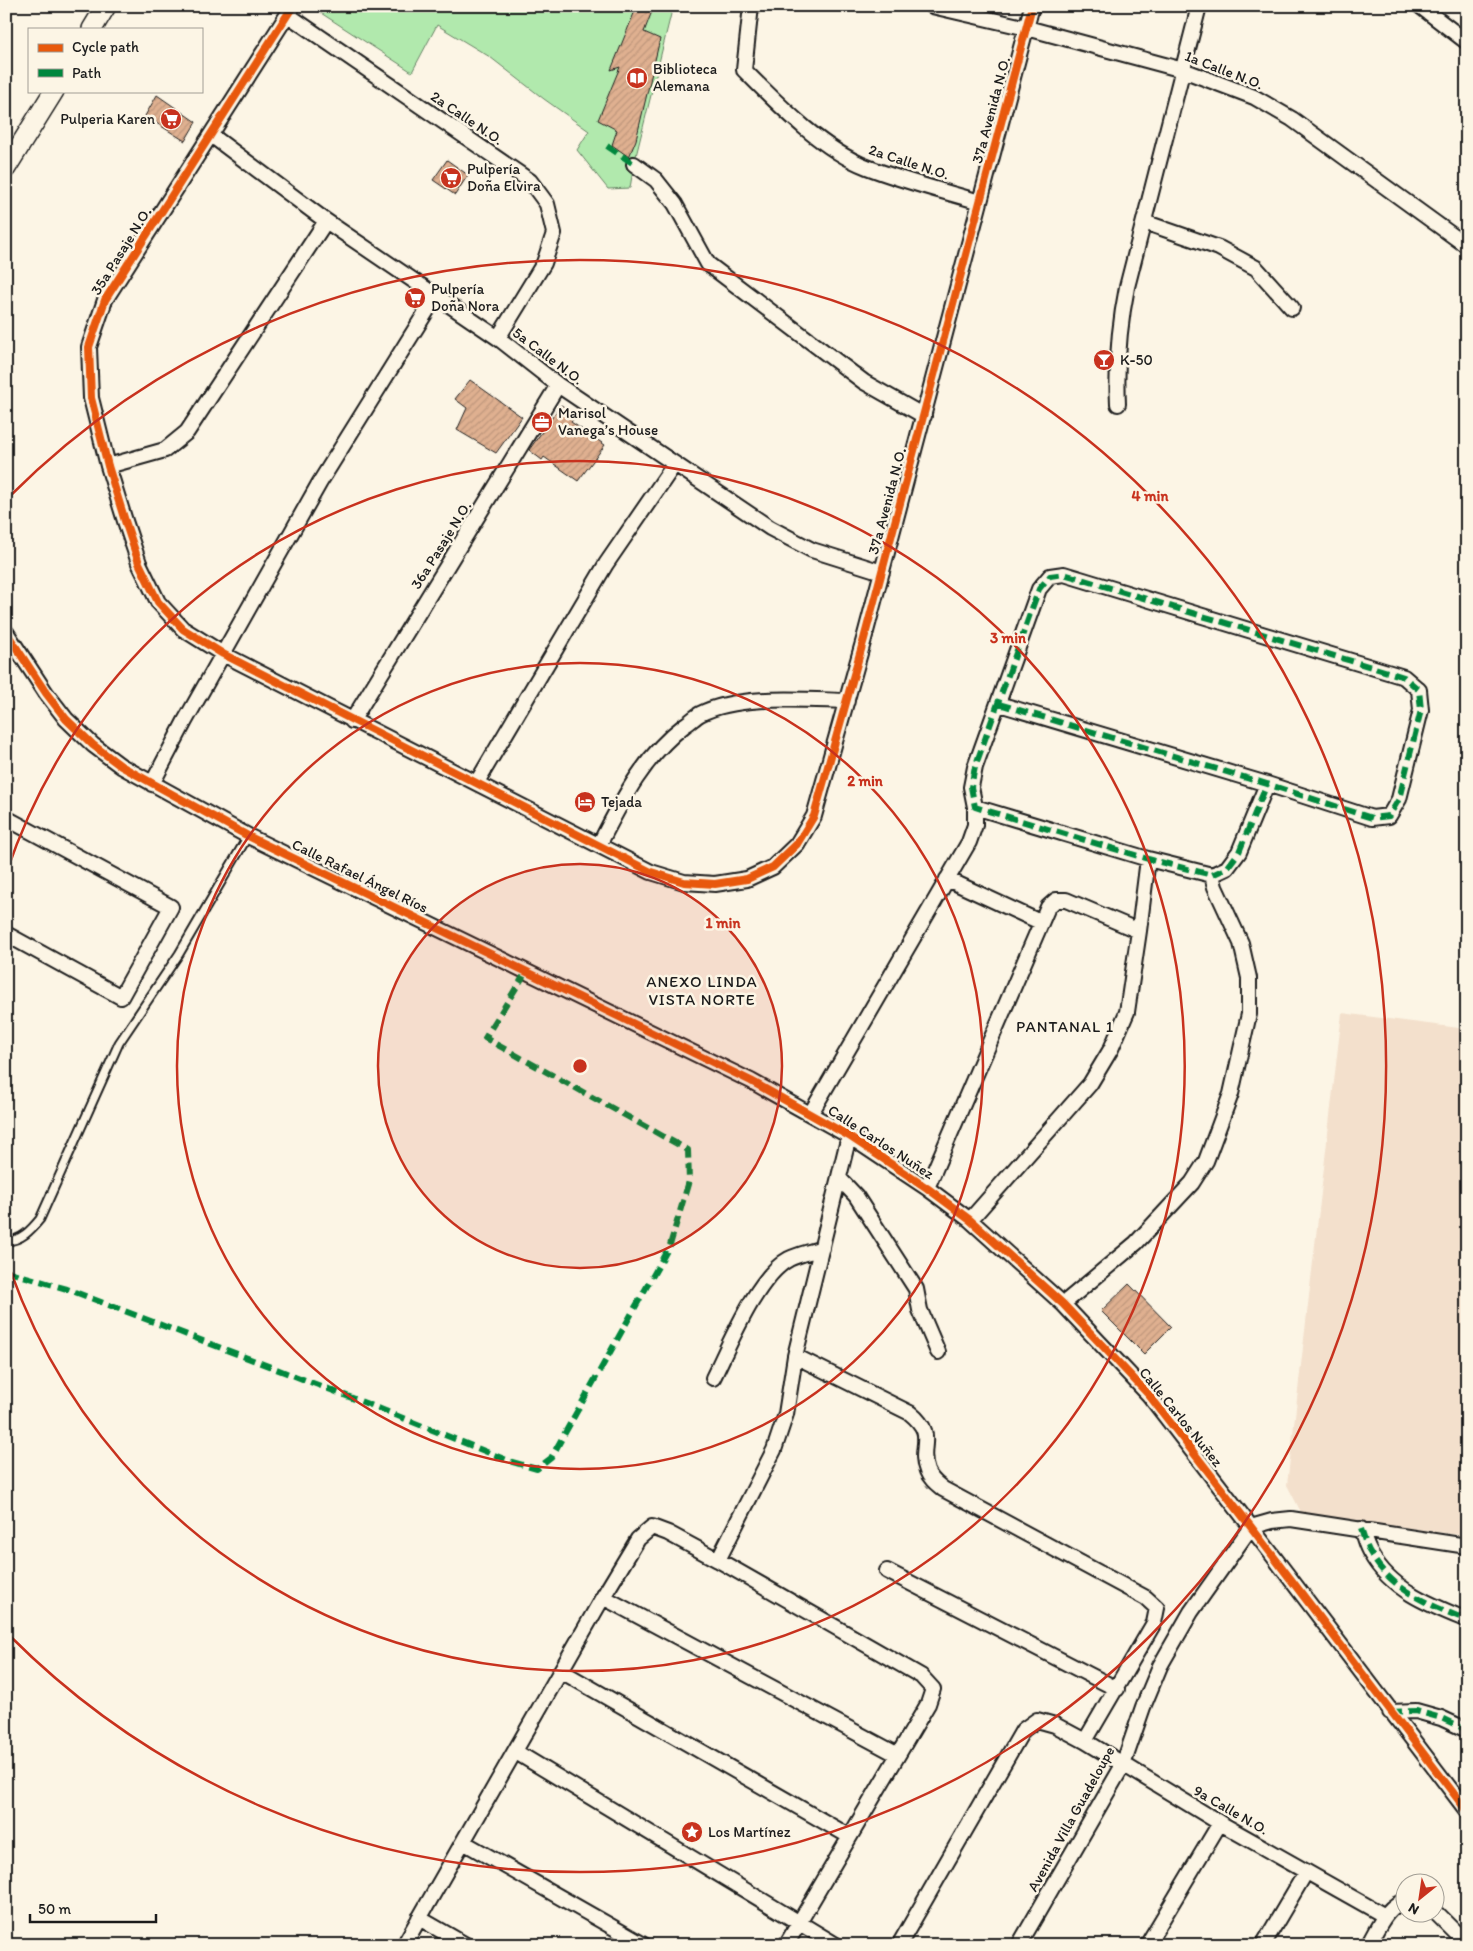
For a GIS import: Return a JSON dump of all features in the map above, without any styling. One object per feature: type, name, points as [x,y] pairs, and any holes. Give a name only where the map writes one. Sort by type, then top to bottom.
[{"type":"main road","points":[[93,28],[106,6]]},
{"type":"main road","points":[[6,168],[53,92]]},
{"type":"street","name":"2a Calle N.O.","points":[[751,6],[744,70],[784,110],[826,144],[866,167],[980,202]]},
{"type":"street","name":"1a Calle N.O.","points":[[932,6],[1026,28],[1183,70],[1254,97],[1292,119],[1465,242]]},
{"type":"street","name":"37a Avenida N.O.","points":[[477,782],[651,872],[684,882],[715,884],[747,880],[772,867],[797,844],[814,816],[847,701],[1032,6]]},
{"type":"street","points":[[1118,404],[1116,376],[1120,324],[1199,6]]},
{"type":"street","points":[[1420,6],[1467,42]]},
{"type":"street","name":"2a Calle N.O.","points":[[290,10],[530,181],[547,204],[554,233],[544,263],[498,338]]},
{"type":"street","name":"35a Pasaje N.O.","points":[[290,10],[104,300],[90,348],[91,398],[108,466],[139,563],[158,602],[183,629],[223,654],[352,721],[477,782]]},
{"type":"street","name":"5a Calle N.O.","points":[[210,135],[326,221],[498,338],[558,385],[674,465],[778,532],[812,550],[882,572]]},
{"type":"street","points":[[634,164],[656,180],[675,204],[708,264],[864,382],[924,416]]},
{"type":"street","points":[[108,466],[165,450],[187,432],[326,221]]},
{"type":"street","points":[[1144,222],[1219,248],[1256,268],[1292,308]]},
{"type":"street","points":[[152,784],[320,482],[436,296]]},
{"type":"street","name":"36a Pasaje N.O.","points":[[352,721],[558,385]]},
{"type":"street","points":[[477,782],[606,564],[674,465]]},
{"type":"street","points":[[811,1113],[969,842],[975,825],[975,807],[971,787],[975,767],[1039,589],[1050,576],[1064,574],[1404,676],[1419,690],[1421,710],[1399,798],[1389,816],[1372,818],[1267,784],[999,704]]},
{"type":"street","name":"Calle Rafael Ángel Ríos","points":[[6,632],[46,693],[66,719],[93,745],[122,766],[248,836],[751,1081]]},
{"type":"street","points":[[599,845],[625,794],[648,760],[673,734],[700,714],[733,704],[778,699],[847,701]]},
{"type":"street","points":[[975,807],[1148,859],[1212,875],[1227,868],[1239,852],[1267,784]]},
{"type":"street","points":[[6,818],[171,907],[121,997],[6,934]]},
{"type":"street","points":[[970,1220],[1090,1084],[1111,1049],[1127,1012],[1148,859]]},
{"type":"street","points":[[1063,1304],[1136,1243],[1192,1183],[1206,1161],[1230,1094],[1249,1014],[1249,978],[1241,943],[1215,887],[1212,875]]},
{"type":"street","points":[[947,879],[1040,922]]},
{"type":"street","points":[[927,1188],[1048,907],[1056,900],[1066,900],[1139,931]]},
{"type":"street","name":"Calle Carlos Nuñez","points":[[751,1081],[849,1136],[927,1188],[970,1220],[1063,1304],[1148,1396],[1251,1527],[1467,1811]]},
{"type":"street","points":[[718,1560],[774,1450],[786,1414],[795,1356],[849,1136]]},
{"type":"street","points":[[839,1178],[856,1196],[916,1290],[920,1310],[938,1352]]},
{"type":"street","points":[[713,1378],[750,1304],[771,1274],[788,1260],[822,1248]]},
{"type":"street","points":[[795,1356],[910,1412],[922,1422],[926,1434],[925,1459],[927,1471],[932,1480],[943,1489],[1146,1598],[1157,1608],[1154,1623],[1117,1689],[1085,1740]]},
{"type":"street","points":[[1251,1527],[1272,1521],[1290,1519],[1467,1546]]},
{"type":"street","points":[[404,1945],[603,1597],[638,1539],[652,1527],[668,1533],[718,1560],[921,1676],[933,1689],[928,1704],[786,1945]]},
{"type":"street","name":"Avenida Villa Guadeloupe","points":[[1019,1945],[1123,1765],[1142,1706],[1160,1666],[1191,1612],[1251,1527]]},
{"type":"street","points":[[1361,1529],[1370,1554],[1387,1578],[1409,1594],[1467,1620]]},
{"type":"street","points":[[887,1571],[1117,1689]]},
{"type":"street","points":[[603,1597],[898,1755]]},
{"type":"street","points":[[560,1671],[849,1836]]},
{"type":"street","points":[[1390,1712],[1416,1711],[1441,1718],[1467,1730]]},
{"type":"street","name":"9a Calle N.O.","points":[[899,1945],[1023,1730],[1037,1720],[1055,1725],[1085,1740],[1220,1823],[1385,1916]]},
{"type":"street","points":[[516,1752],[836,1945]]},
{"type":"street","points":[[1147,1945],[1220,1823]]},
{"type":"street","points":[[463,1842],[644,1945]]},
{"type":"street","points":[[1263,1945],[1306,1872]]},
{"type":"street","points":[[1368,1945],[1385,1916],[1396,1905]]},
{"type":"street","points":[[419,1918],[466,1945]]},
{"type":"street","points":[[1446,1921],[1464,1936]]},
{"type":"lane","points":[[6,1241],[11,1241],[28,1232],[40,1220],[119,1043],[180,954],[248,836]]},
{"type":"shaded area","points":[[1342,1013],[1467,1029],[1467,1536],[1302,1514],[1287,1485]]},
{"type":"green space","points":[[310,6],[673,6],[634,164],[630,188],[608,189],[577,150],[589,131],[490,57],[437,25],[412,72]]},
{"type":"building","name":"Biblioteca Alemana","points":[[637,6],[654,6],[644,32],[660,39],[636,140],[629,157],[612,145],[617,130],[598,120],[620,67],[611,70]]},
{"type":"building","name":"Pulperia Karen","points":[[157,95],[196,122],[185,141],[145,116]]},
{"type":"building","name":"Pulpería Doña Elvira","points":[[447,160],[468,175],[455,195],[433,180]]},
{"type":"building","points":[[470,380],[522,417],[496,453],[457,430],[467,408],[455,399]]},
{"type":"building","points":[[561,405],[576,415],[571,422],[605,445],[578,481],[544,457],[542,460],[529,450]]},
{"type":"building","points":[[1129,1284],[1171,1327],[1144,1354],[1101,1311]]},
{"type":"marked path","points":[[607,146],[634,164]]},
{"type":"marked path","points":[[999,704],[1267,784],[1372,818],[1389,816],[1399,799],[1421,710],[1419,690],[1404,677],[1064,574],[1050,576],[1039,589],[975,767],[971,787],[975,807],[1148,859],[1212,875],[1227,868],[1239,852],[1267,784]]},
{"type":"marked path","points":[[6,1271],[67,1289],[373,1406],[509,1461],[537,1469],[551,1458],[670,1245],[689,1181],[688,1150],[485,1038],[526,972]]},
{"type":"marked path","points":[[1361,1529],[1366,1545],[1379,1567],[1400,1587],[1426,1602],[1467,1620]]},
{"type":"marked path","points":[[1390,1712],[1416,1711],[1441,1718],[1467,1730]]},
{"type":"cycle path","points":[[293,6],[105,300],[89,347],[91,398],[108,466],[139,563],[158,602],[183,629],[223,654],[651,872],[684,882],[715,884],[747,879],[773,867],[797,844],[814,816],[864,639],[1032,6]]},
{"type":"cycle path","points":[[6,632],[46,693],[66,719],[93,745],[121,766],[248,836],[751,1081],[849,1136],[927,1188],[970,1220],[1063,1304],[1149,1395],[1467,1811]]},
{"type":"place","name":"Biblioteca Alemana","points":[[637,78]]},
{"type":"place","name":"Pulperia Karen","points":[[171,119]]},
{"type":"place","name":"Pulpería Doña Elvira","points":[[451,178]]},
{"type":"place","name":"Pulpería Doña Nora","points":[[415,298]]},
{"type":"place","name":"K-50","points":[[1104,360]]},
{"type":"place","name":"Marisol Vanega’s House","points":[[542,422]]},
{"type":"place","name":"Tejada","points":[[585,802]]},
{"type":"place","name":"Los Martínez","points":[[692,1832]]},
{"type":"district","name":"ANEXO LINDA VISTA NORTE","points":[[702,990]]},
{"type":"district","name":"PANTANAL 1","points":[[1065,1026]]}]
